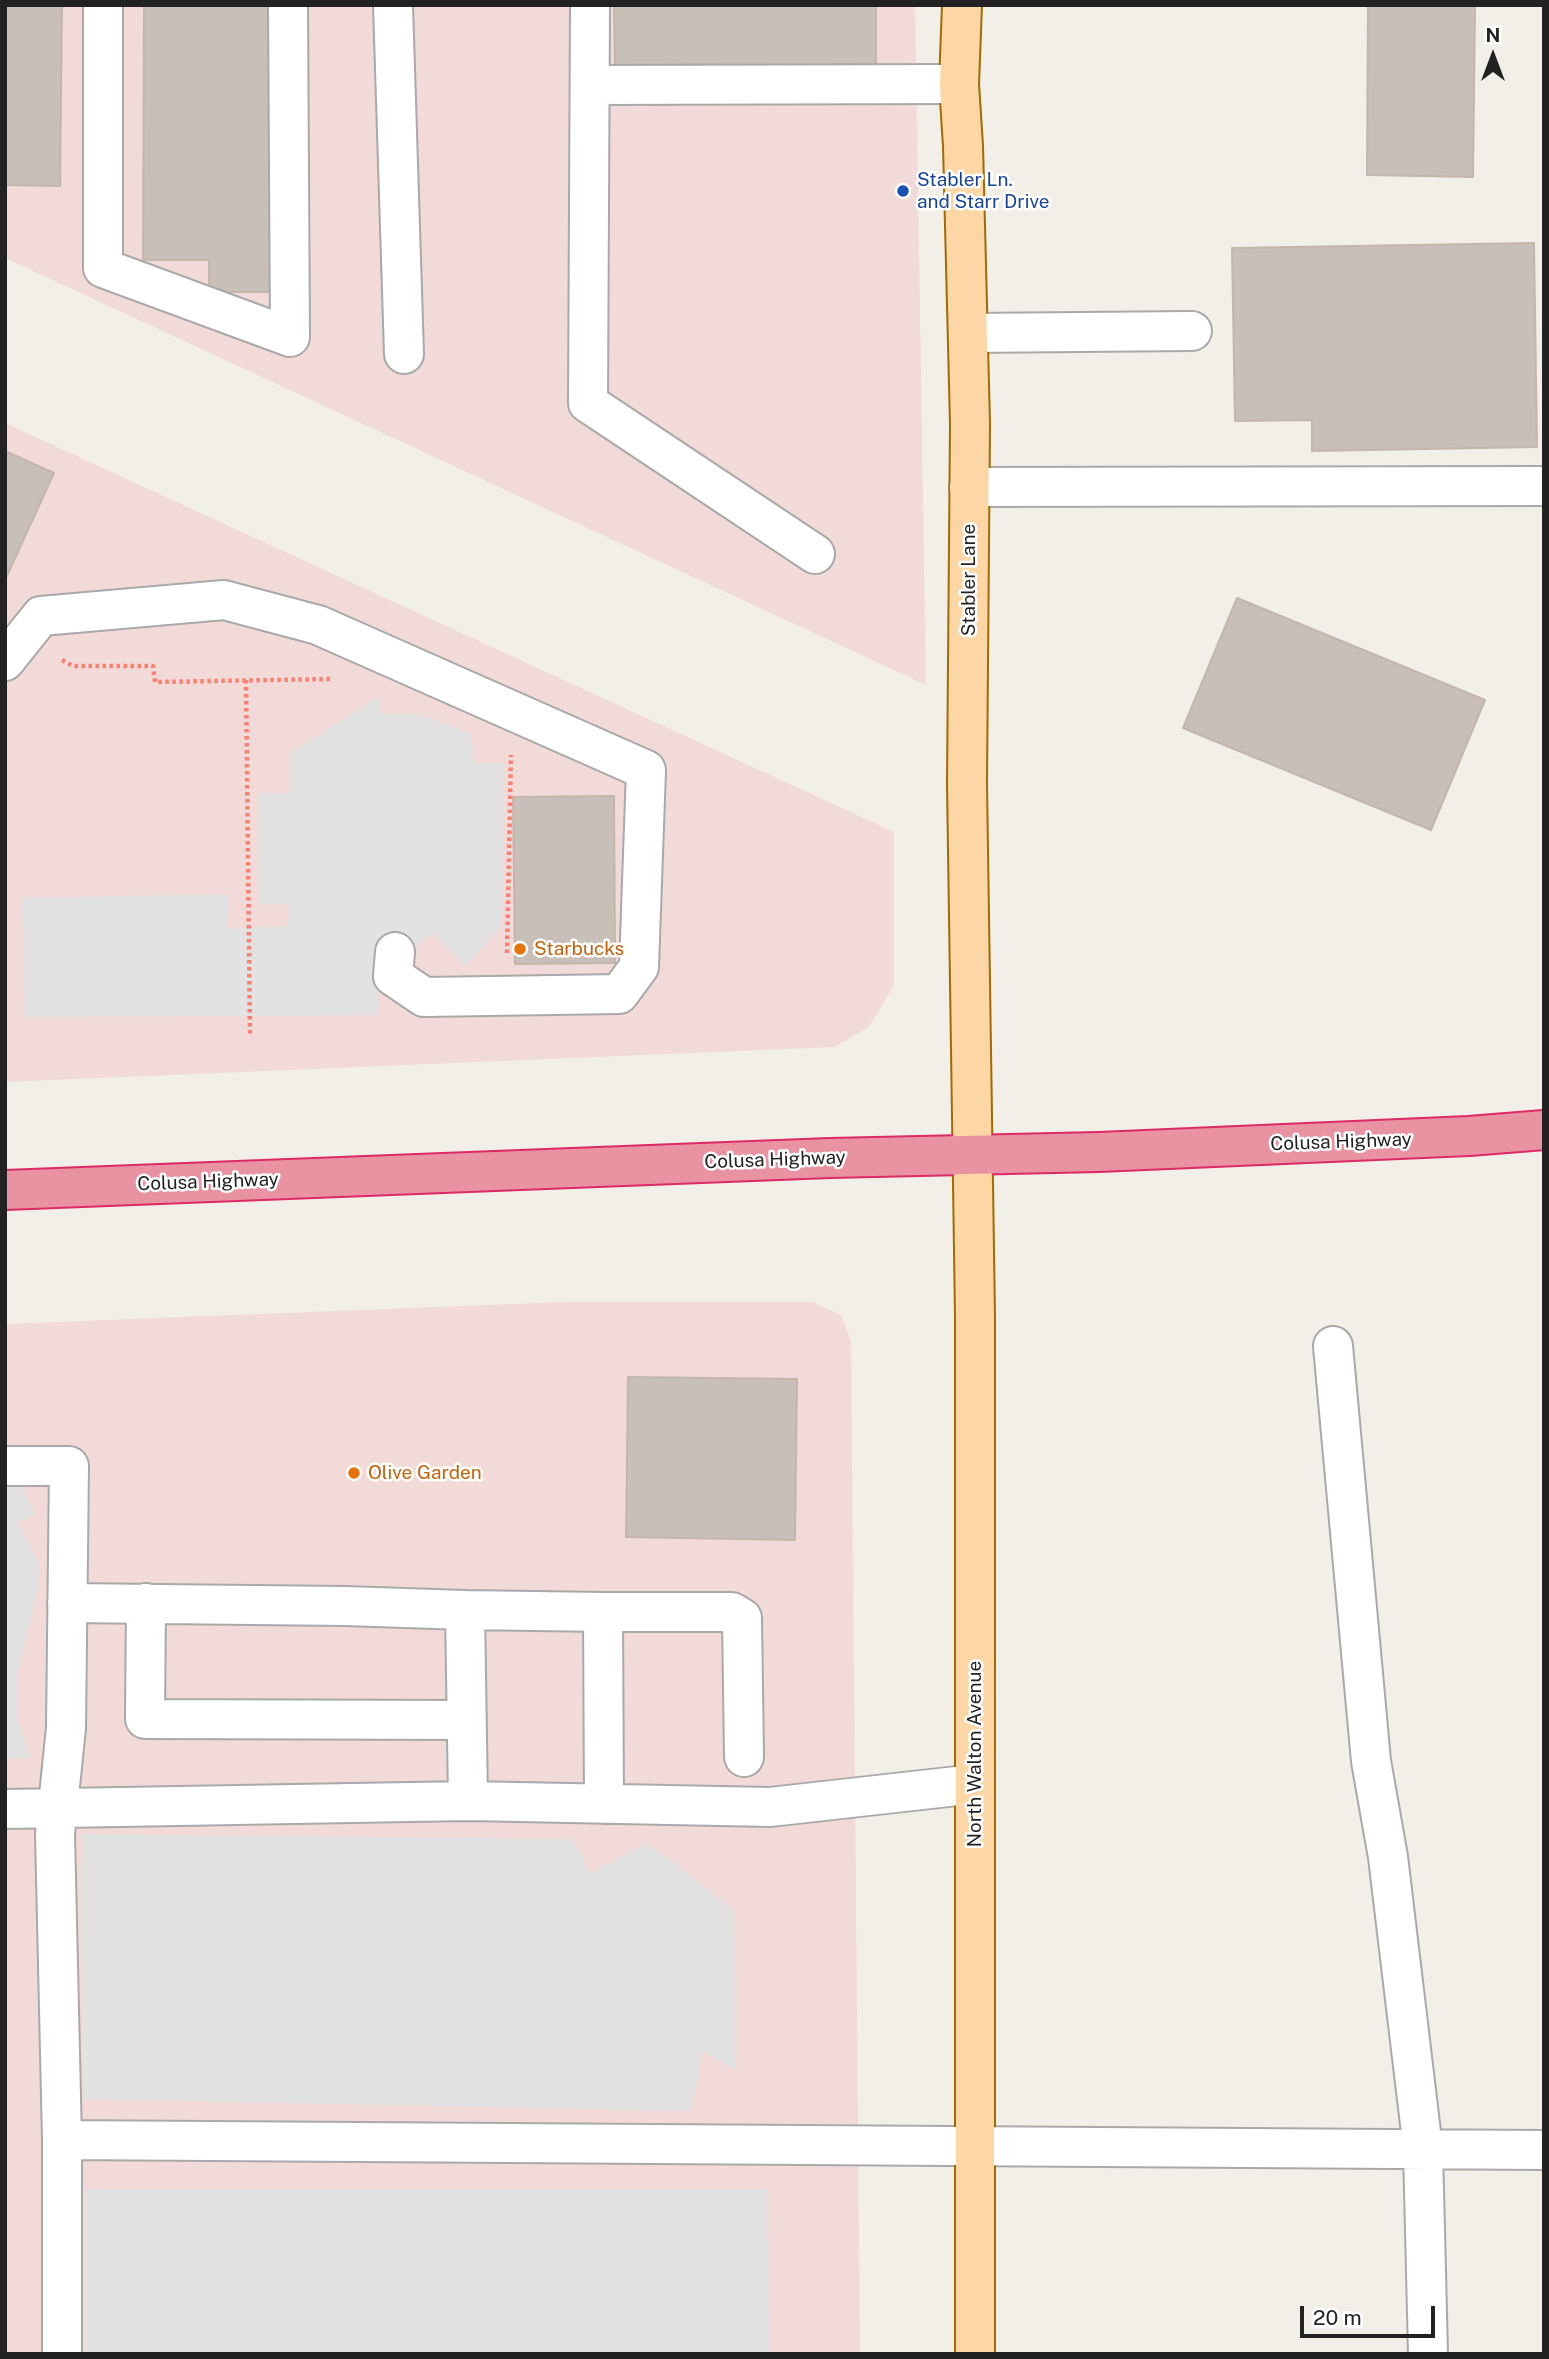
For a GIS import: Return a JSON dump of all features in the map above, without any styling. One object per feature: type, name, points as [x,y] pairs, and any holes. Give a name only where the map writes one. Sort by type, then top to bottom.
[{"type":"highway","name":"Colusa Highway","points":[[5,1190],[1455,1137],[1544,1130]]},
{"type":"main road","name":"Stabler Lane","points":[[962,5],[959,84],[964,146],[968,333],[967,783],[974,1155]]},
{"type":"main road","name":"North Walton Avenue","points":[[974,1155],[975,2354]]},
{"type":"lane","points":[[103,5],[103,268],[290,337],[288,5]]},
{"type":"lane","points":[[393,5],[404,354]]},
{"type":"lane","points":[[590,5],[589,403],[815,554]]},
{"type":"lane","points":[[590,85],[959,84]]},
{"type":"lane","points":[[968,333],[1192,331]]},
{"type":"lane","points":[[969,487],[1544,486]]},
{"type":"lane","points":[[14,650],[41,616],[224,600],[318,625],[646,770],[639,967],[619,994],[424,997],[394,964]]},
{"type":"lane","points":[[1333,1346],[1371,1761],[1388,1857],[1423,2149],[1428,2354]]},
{"type":"lane","points":[[5,1466],[69,1466],[66,1728],[55,1835],[62,2140],[62,2354]]},
{"type":"lane","points":[[68,1603],[732,1612],[742,1618],[744,1757]]},
{"type":"lane","points":[[146,1604],[145,1719],[466,1720]]},
{"type":"lane","points":[[465,1610],[468,1801]]},
{"type":"lane","points":[[603,1612],[604,1804]]},
{"type":"lane","points":[[5,1809],[468,1801],[770,1807],[975,1784]]},
{"type":"lane","points":[[62,2140],[1544,2150]]},
{"type":"path","points":[[14,650],[73,666],[153,666],[155,682],[343,679]]},
{"type":"path","points":[[246,680],[250,1035]]},
{"type":"path","points":[[507,962],[511,745]]},
{"type":"shaded area","points":[[5,5],[915,5],[926,685],[5,258]]},
{"type":"shaded area","points":[[5,423],[894,832],[894,985],[869,1027],[834,1047],[5,1082]]},
{"type":"shaded area","points":[[379,697],[381,714],[419,714],[472,734],[473,763],[504,763],[502,926],[465,966],[432,933],[377,982],[378,1015],[25,1017],[22,898],[228,894],[228,929],[288,926],[289,905],[257,904],[257,793],[290,793],[290,753]]},
{"type":"shaded area","points":[[563,1302],[813,1302],[841,1315],[851,1341],[860,2354],[5,2354],[5,1324]]},
{"type":"shaded area","points":[[5,1481],[20,1481],[35,1514],[17,1523],[40,1566],[34,1607],[17,1672],[17,1720],[31,1758],[5,1758]]},
{"type":"shaded area","points":[[81,1834],[573,1839],[590,1874],[645,1844],[667,1857],[734,1911],[736,2071],[703,2051],[691,2111],[84,2099]]},
{"type":"shaded area","points":[[85,2189],[768,2189],[769,2354],[85,2354]]},
{"type":"building","points":[[5,5],[62,5],[60,186],[5,185]]},
{"type":"building","points":[[144,5],[273,5],[272,292],[209,292],[209,260],[143,260]]},
{"type":"building","points":[[614,5],[876,5],[876,66],[615,69]]},
{"type":"building","points":[[1368,5],[1475,5],[1473,177],[1367,175]]},
{"type":"building","points":[[1534,243],[1537,447],[1312,451],[1312,420],[1235,421],[1232,248]]},
{"type":"building","points":[[5,451],[54,473],[5,580]]},
{"type":"building","points":[[1237,598],[1485,700],[1431,830],[1183,728]]},
{"type":"building","points":[[614,796],[615,963],[515,964],[513,797]]},
{"type":"building","points":[[628,1377],[797,1379],[795,1540],[626,1537]]},
{"type":"place","name":"Stabler Ln. and Starr Drive","points":[[903,191]]},
{"type":"place","name":"Starbucks","points":[[520,949]]},
{"type":"place","name":"Olive Garden","points":[[354,1473]]}]
